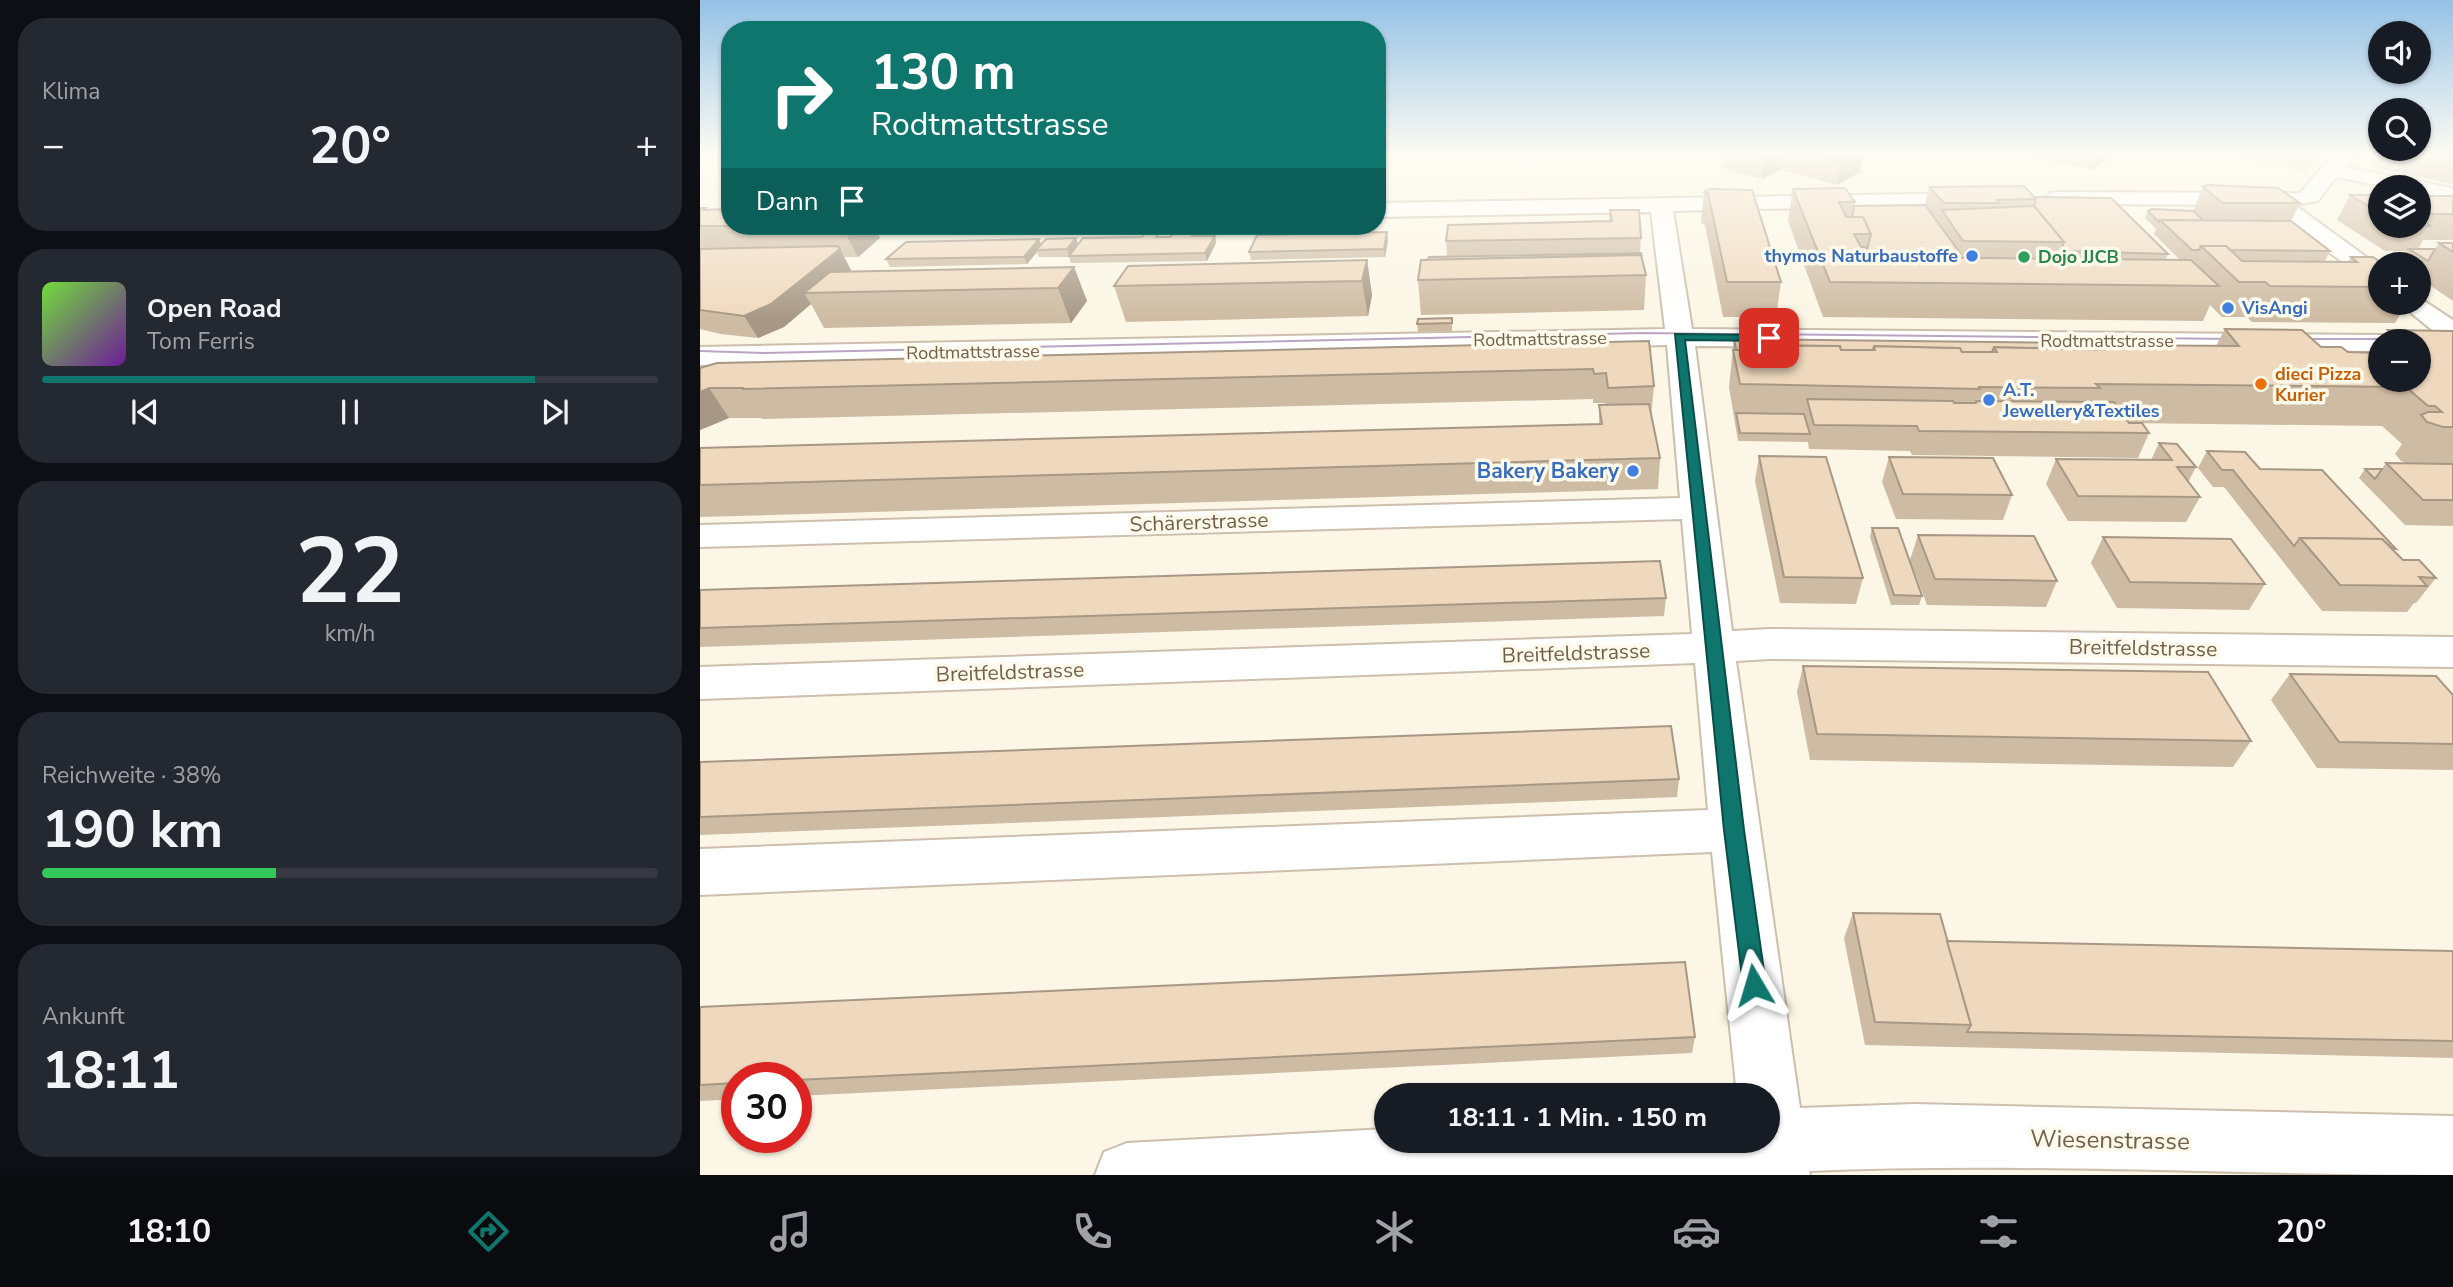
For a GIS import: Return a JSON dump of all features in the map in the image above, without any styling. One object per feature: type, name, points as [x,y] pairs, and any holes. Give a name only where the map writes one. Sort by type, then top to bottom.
[{"type":"street","points":[[1662,210],[1699,508],[1763,1083]]},
{"type":"street","points":[[2287,210],[2368,270]]},
{"type":"street","points":[[2428,315],[2453,333]]},
{"type":"street","name":"Rodtmattstrasse","points":[[700,356],[1679,337],[2368,343]]},
{"type":"street","points":[[2431,343],[2453,344]]},
{"type":"street","name":"Schärerstrasse","points":[[700,536],[1699,508]]},
{"type":"street","name":"Breitfeldstrasse","points":[[700,683],[1784,644],[2453,652]]},
{"type":"street","points":[[700,872],[1734,830]]},
{"type":"street","name":"Wiesenstrasse","points":[[1780,1148],[1914,1135],[2453,1147]]},
{"type":"street","name":"Wiesenstrasse","points":[[1127,1175],[1671,1153]]},
{"type":"building","points":[[700,210],[721,210],[721,226],[700,226]]},
{"type":"building","points":[[1610,210],[1639,210],[1641,238],[1446,241],[1448,225],[1612,221]]},
{"type":"building","points":[[1712,210],[1758,210],[1781,282],[1727,282]]},
{"type":"building","points":[[1801,210],[1843,210],[1846,217],[1863,217],[1871,234],[1854,234],[1871,257],[2191,260],[2219,286],[1830,282]]},
{"type":"building","points":[[1853,210],[1929,210],[1960,253],[1869,252],[1867,250],[1871,234],[1863,217],[1852,217]]},
{"type":"building","points":[[1942,210],[2037,210],[2064,242],[1963,241]]},
{"type":"building","points":[[2037,210],[2123,210],[2168,254],[2065,251],[2062,248],[2064,242]]},
{"type":"building","points":[[2431,210],[2453,210],[2453,214],[2431,214]]},
{"type":"building","points":[[2148,211],[2193,211],[2204,221],[2159,222]]},
{"type":"building","points":[[2160,220],[2291,221],[2330,251],[2230,250],[2226,246],[2201,246],[2199,250],[2192,250]]},
{"type":"building","points":[[1387,232],[1384,249],[1249,252],[1257,235],[1386,235]]},
{"type":"building","points":[[1144,235],[1215,236],[1205,253],[1069,256],[1083,238]]},
{"type":"building","points":[[1076,238],[1067,249],[1036,250],[1046,239]]},
{"type":"building","points":[[1039,239],[1024,257],[886,259],[906,242]]},
{"type":"building","points":[[2439,243],[2453,243],[2453,252]]},
{"type":"building","points":[[837,246],[840,249],[771,304],[744,316],[700,310],[700,249]]},
{"type":"building","points":[[2201,246],[2226,246],[2242,261],[2357,262],[2351,257],[2368,257],[2368,287],[2270,286],[2265,282],[2239,282]]},
{"type":"building","points":[[2409,249],[2435,249],[2431,256],[2431,252],[2414,252]]},
{"type":"building","points":[[1641,253],[1642,259],[1641,255],[1428,260],[1429,257]]},
{"type":"building","points":[[1641,255],[1646,275],[1418,280],[1421,260]]},
{"type":"building","points":[[1367,260],[1362,281],[1114,286],[1128,266]]},
{"type":"building","points":[[1074,267],[1058,288],[804,293],[830,272]]},
{"type":"building","points":[[1452,318],[1452,323],[1417,324],[1418,319]]},
{"type":"building","points":[[2225,329],[2302,330],[2321,347],[2341,347],[2348,352],[2368,353],[2368,387],[2096,384],[2100,388],[1979,387],[1980,389],[1740,384],[1733,350],[1749,350],[1748,345],[1840,346],[1841,350],[1875,350],[1874,346],[1960,348],[1962,352],[1997,352],[1994,347],[2103,350],[2099,345],[2239,346]]},
{"type":"building","points":[[2431,331],[2453,331],[2453,427],[2427,422],[2421,415],[2442,412],[2435,406],[2428,406],[2412,392],[2431,392]]},
{"type":"building","points":[[1734,339],[2077,343],[2082,349],[1994,347],[1992,352],[1962,352],[1960,348],[1874,346],[1873,350],[1841,350],[1840,346],[1748,345],[1747,350],[1736,350]]},
{"type":"building","points":[[1649,341],[1654,386],[1608,388],[1606,373],[1594,374],[1593,369],[709,388],[700,392],[700,368],[717,363]]},
{"type":"building","points":[[1499,344],[1549,344],[1499,345]]},
{"type":"building","points":[[1807,399],[1954,403],[2114,402],[2129,423],[2142,423],[2149,433],[1919,431],[1917,426],[1814,425]]},
{"type":"building","points":[[1649,404],[1660,458],[700,485],[700,448],[1602,424],[1599,405]]},
{"type":"building","points":[[1736,413],[1804,414],[1810,434],[1740,433]]},
{"type":"building","points":[[2159,443],[2177,444],[2196,467],[2177,467],[2200,497],[2078,496],[2056,459],[2172,460]]},
{"type":"building","points":[[2207,451],[2245,452],[2260,469],[2322,470],[2396,549],[2382,539],[2300,538],[2294,546],[2233,470],[2222,470]]},
{"type":"building","points":[[1759,456],[1826,457],[1863,578],[1784,577]]},
{"type":"building","points":[[1889,457],[1993,458],[2012,495],[1903,494]]},
{"type":"building","points":[[2386,463],[2453,464],[2453,500],[2423,500]]},
{"type":"building","points":[[2365,469],[2382,469],[2375,479]]},
{"type":"building","points":[[1872,528],[1898,528],[1922,596],[1894,595]]},
{"type":"building","points":[[1918,535],[2034,536],[2057,581],[1935,579]]},
{"type":"building","points":[[2103,537],[2231,539],[2265,584],[2130,582]]},
{"type":"building","points":[[2300,538],[2382,539],[2403,560],[2419,560],[2436,578],[2419,577],[2427,586],[2340,585]]},
{"type":"building","points":[[1660,561],[1666,598],[700,628],[700,590]]},
{"type":"building","points":[[1803,666],[2208,672],[2251,741],[1817,734]]},
{"type":"building","points":[[2290,674],[2436,676],[2453,695],[2453,744],[2339,742]]},
{"type":"building","points":[[1671,726],[1679,779],[700,817],[700,762]]},
{"type":"building","points":[[1853,913],[1940,914],[1971,1025],[1875,1022]]},
{"type":"building","points":[[1947,941],[2453,951],[2453,1041],[1967,1032],[1971,1025]]},
{"type":"building","points":[[1685,962],[1695,1037],[812,1079],[812,1062],[721,1062],[721,1084],[700,1085],[700,1007]]},
{"type":"tram line","points":[[700,351],[765,353],[1642,333],[2240,339]]},
{"type":"tram line","points":[[2292,339],[2368,339]]},
{"type":"place","name":"thymos Naturbaustoffe","points":[[1972,256]]},
{"type":"place","name":"Dojo JJCB","points":[[2024,257]]},
{"type":"place","name":"VisAngi","points":[[2228,308]]},
{"type":"place","name":"dieci Pizza Kurier","points":[[2261,384]]},
{"type":"place","name":"A.T. Jewellery&Textiles","points":[[1989,400]]},
{"type":"place","name":"Bakery Bakery","points":[[1633,471]]},
{"type":"route","points":[[1754,985],[1679,337],[1769,338]]}]
